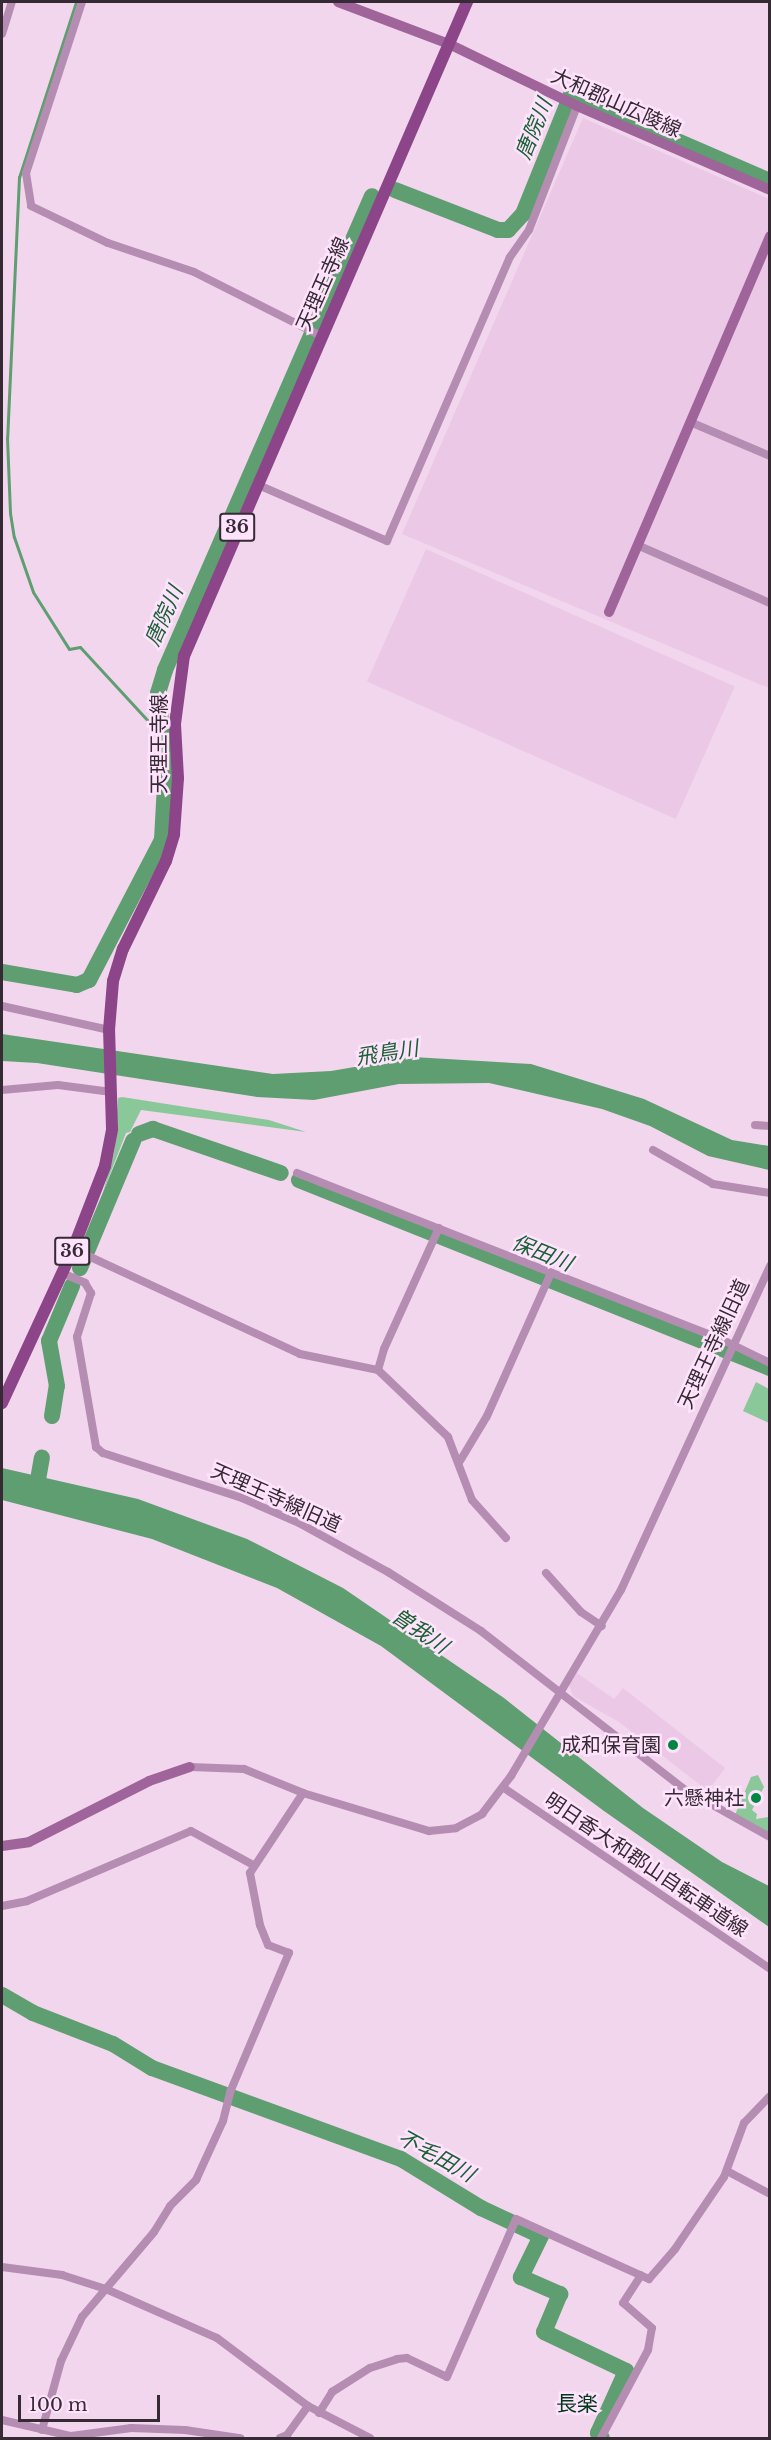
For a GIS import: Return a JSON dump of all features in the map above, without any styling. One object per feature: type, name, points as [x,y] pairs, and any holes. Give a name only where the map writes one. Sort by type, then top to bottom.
[{"type":"main road","name":"天理王寺線","points":[[2,1403],[73,1249],[105,1166],[112,1091],[109,1031],[116,969],[160,876],[174,834],[178,778],[175,724],[184,656],[256,484],[467,2]]},
{"type":"street","points":[[2,34],[12,2]]},
{"type":"street","points":[[82,2],[26,173],[31,206],[108,243],[194,272],[321,336]]},
{"type":"street","name":"大和郡山広陵線","points":[[338,2],[449,44],[577,106],[770,190]]},
{"type":"street","points":[[256,484],[387,542],[510,257],[529,230],[577,106]]},
{"type":"street","points":[[609,612],[770,236]]},
{"type":"street","points":[[690,422],[770,456]]},
{"type":"street","points":[[637,545],[770,603]]},
{"type":"street","points":[[2,1006],[109,1031]]},
{"type":"street","points":[[2,1090],[58,1085],[112,1091]]},
{"type":"street","points":[[755,1125],[770,1126]]},
{"type":"street","points":[[653,1150],[713,1184],[770,1193]]},
{"type":"street","points":[[297,1173],[732,1344],[770,1363]]},
{"type":"street","points":[[378,1370],[384,1349],[439,1228]]},
{"type":"street","points":[[73,1249],[300,1354],[378,1370],[432,1418],[448,1437],[460,1461],[472,1500],[506,1538]]},
{"type":"street","name":"天理王寺線旧道","points":[[2,1846],[29,1842],[149,1781],[190,1767],[244,1769],[303,1793],[437,1832],[473,1820],[490,1807],[504,1788],[602,1626],[633,1566],[732,1344],[770,1266]]},
{"type":"street","name":"天理王寺線旧道","points":[[62,1273],[85,1283],[91,1293],[76,1337],[96,1447],[103,1453],[242,1498],[299,1523],[475,1627],[561,1693]]},
{"type":"street","points":[[460,1461],[487,1416],[551,1273]]},
{"type":"street","points":[[546,1573],[581,1612],[602,1626]]},
{"type":"street","points":[[561,1693],[684,1789],[770,1837]]},
{"type":"street","name":"明日香大和郡山自転車道線","points":[[504,1788],[770,1969]]},
{"type":"street","points":[[42,2430],[52,2390],[82,2317],[154,2232],[170,2206],[196,2180],[223,2121],[231,2090],[289,1953],[268,1945],[260,1925],[251,1884],[253,1865],[303,1793]]},
{"type":"street","points":[[2,1906],[27,1901],[191,1831],[253,1865]]},
{"type":"street","points":[[319,2413],[332,2392],[370,2368],[397,2359],[408,2358],[447,2377],[516,2219],[650,2278],[675,2249],[727,2171],[744,2123],[770,2096]]},
{"type":"street","points":[[727,2171],[770,2194]]},
{"type":"street","points":[[2,2267],[62,2275],[106,2289],[217,2338],[308,2406],[354,2435],[370,2439]]},
{"type":"street","points":[[602,2437],[648,2350],[652,2328],[623,2303],[641,2275]]},
{"type":"street","points":[[280,2439],[287,2435],[308,2406]]},
{"type":"street","points":[[2,2420],[71,2436],[130,2428],[240,2439]]},
{"type":"shaded area","points":[[583,118],[769,199],[769,688],[402,534]]},
{"type":"shaded area","points":[[426,549],[735,686],[676,819],[367,681]]},
{"type":"shaded area","points":[[2,1034],[273,1074],[331,1071],[413,1057],[531,1064],[644,1099],[732,1140],[769,1146],[769,1170],[708,1156],[650,1126],[602,1109],[489,1083],[399,1084],[314,1100],[257,1097],[37,1063],[2,1061]]},
{"type":"shaded area","points":[[118,1098],[269,1120],[306,1132],[141,1110],[130,1132],[126,1133],[103,1192],[114,1153]]},
{"type":"shaded area","points":[[756,1382],[769,1389],[769,1423],[743,1411]]},
{"type":"shaded area","points":[[2,1468],[138,1499],[247,1539],[343,1588],[504,1698],[643,1808],[722,1862],[769,1886],[769,1927],[604,1811],[381,1646],[277,1588],[152,1539],[2,1500]]},
{"type":"shaded area","name":"成和保育園","points":[[577,1673],[614,1699],[623,1688],[725,1768],[708,1791],[619,1722],[573,1696],[569,1685]]},
{"type":"shaded area","name":"六懸神社","points":[[758,1775],[764,1787],[752,1810],[757,1814],[756,1819],[769,1817],[769,1833],[735,1815],[751,1777]]},
{"type":"waterway","points":[[76,2],[19,177],[7,438],[10,513],[14,537],[33,592],[69,649],[80,647],[160,734]]},
{"type":"waterway","name":"唐院川","points":[[395,190],[498,230],[508,230],[523,214],[571,95],[770,181]]},
{"type":"waterway","name":"唐院川","points":[[2,972],[77,985],[89,980],[162,840],[166,766],[158,693],[165,670],[372,196]]},
{"type":"waterway","name":"保田川","points":[[139,1134],[153,1129],[281,1173]]},
{"type":"waterway","name":"保田川","points":[[80,1268],[133,1141]]},
{"type":"waterway","name":"保田川","points":[[299,1180],[770,1368]]},
{"type":"waterway","name":"保田川","points":[[52,1416],[57,1386],[49,1341],[72,1286]]},
{"type":"waterway","name":"保田川","points":[[36,1491],[42,1458]]},
{"type":"waterway","name":"不毛田川","points":[[2,1995],[33,2013],[113,2044],[152,2068],[401,2159],[481,2208],[541,2236],[521,2277],[560,2294],[544,2332],[626,2371],[598,2433],[602,2438]]},
{"type":"place","name":"成和保育園","points":[[673,1745]]},
{"type":"place","name":"六懸神社","points":[[756,1798]]},
{"type":"district","name":"長楽","points":[[577,2404]]},
{"type":"water label","name":"飛鳥川","points":[[387,1053]]},
{"type":"water label","name":"曽我川","points":[[420,1631]]}]
